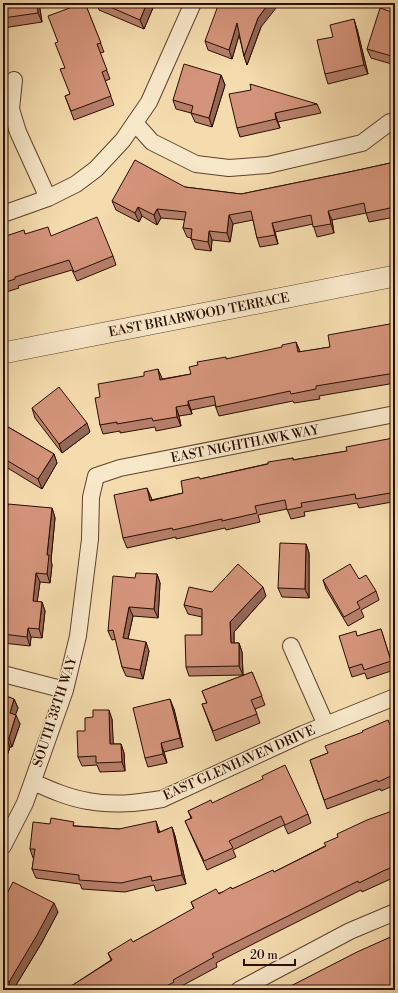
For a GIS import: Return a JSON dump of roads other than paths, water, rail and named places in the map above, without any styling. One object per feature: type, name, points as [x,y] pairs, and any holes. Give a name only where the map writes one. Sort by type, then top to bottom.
[{"type":"street","points":[[3,214],[48,198],[76,184],[96,169],[123,140],[149,102],[193,3]]},
{"type":"street","points":[[14,80],[11,109],[18,132],[48,198]]},
{"type":"street","points":[[135,123],[152,142],[196,164],[229,168],[268,166],[362,143],[390,122]]},
{"type":"street","name":"EAST BRIARWOOD TERRACE","points":[[3,353],[395,276]]},
{"type":"street","name":"EAST NIGHTHAWK WAY","points":[[96,476],[120,468],[395,414]]},
{"type":"street","name":"SOUTH 38TH WAY","points":[[3,846],[25,803],[65,690],[78,636],[90,539],[90,497],[96,476]]},
{"type":"street","points":[[291,646],[326,725]]},
{"type":"street","points":[[3,674],[65,690]]},
{"type":"street","name":"EAST GLENHAVEN DRIVE","points":[[33,782],[58,793],[88,802],[138,803],[162,798],[296,737],[395,697]]},
{"type":"street","points":[[239,990],[350,931],[395,912]]}]
